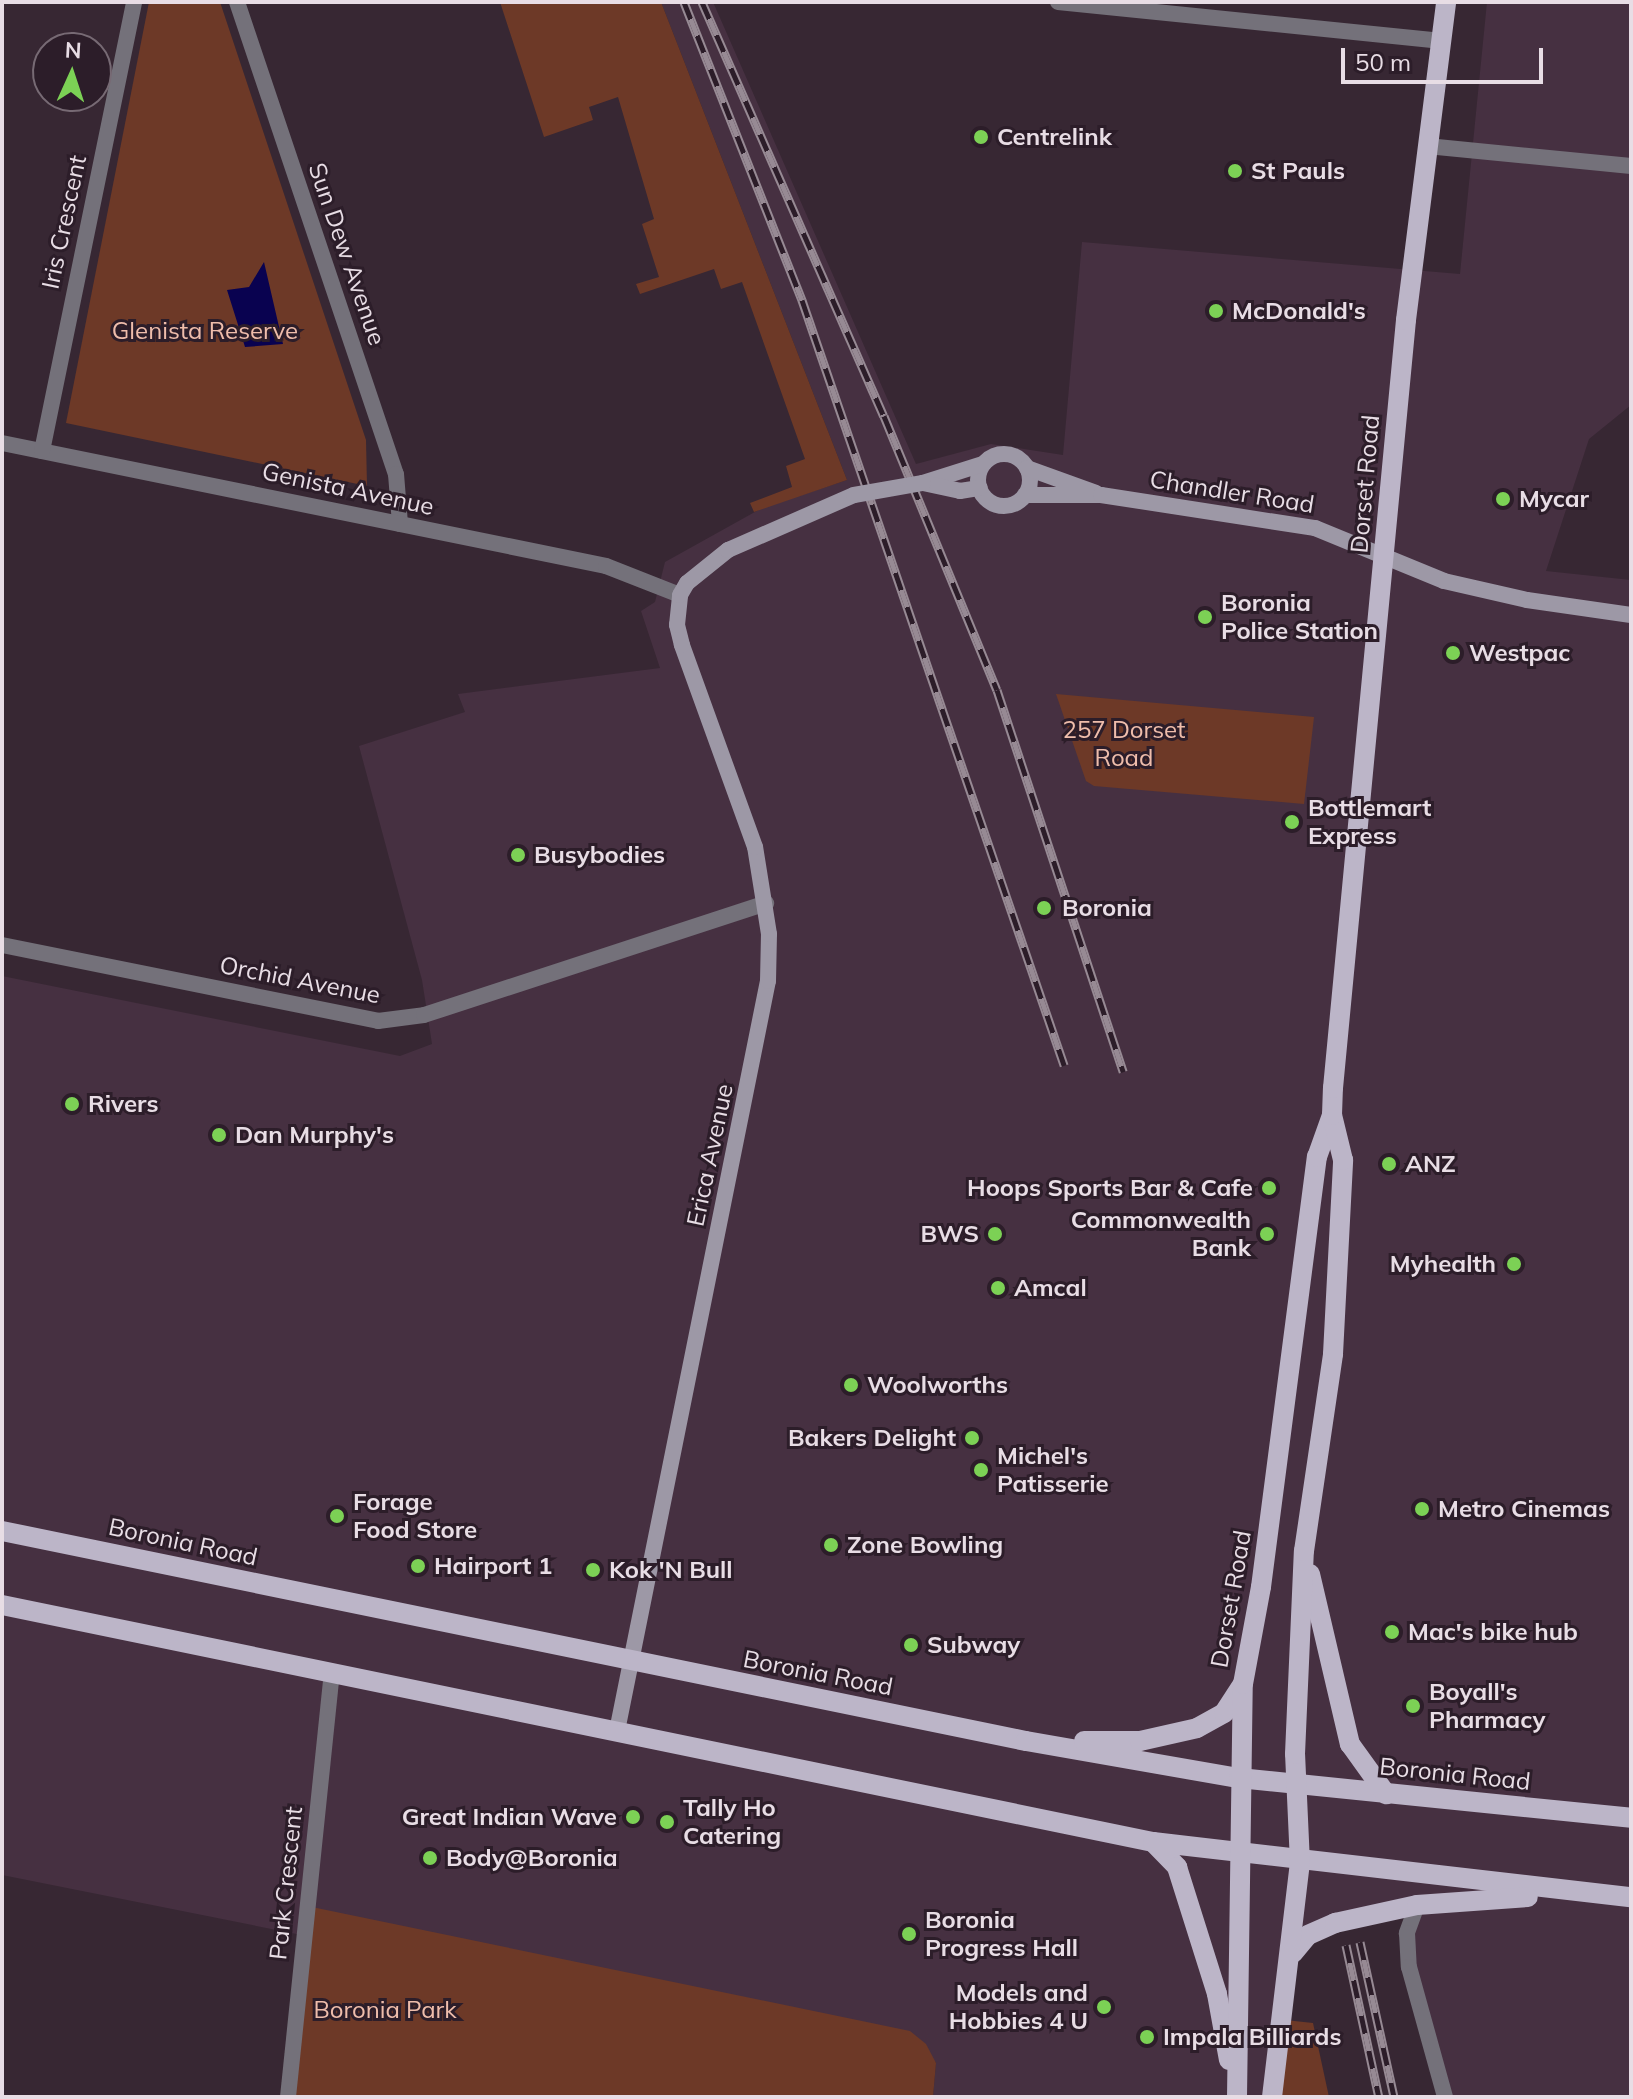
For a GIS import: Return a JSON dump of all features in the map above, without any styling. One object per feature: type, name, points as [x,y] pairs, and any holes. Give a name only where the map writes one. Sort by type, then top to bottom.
[{"type":"main road","name":"Dorset Road","points":[[1237,2097],[1239,1778],[1243,1684],[1261,1587],[1317,1157],[1332,1115],[1385,553],[1427,146],[1446,2]]},
{"type":"main road","points":[[680,595],[695,576],[728,550],[854,495],[923,483],[1006,454],[1027,468],[1025,495],[1003,505],[987,500],[980,488],[983,464]]},
{"type":"main road","name":"Chandler Road","points":[[1027,468],[1101,495]]},
{"type":"main road","points":[[923,483],[960,491],[980,488]]},
{"type":"main road","name":"Chandler Road","points":[[1025,495],[1101,495],[1315,528],[1385,553],[1444,581],[1527,600],[1631,615]]},
{"type":"main road","name":"Erica Avenue","points":[[617,1731],[762,1023],[768,981],[766,903],[755,847],[682,645],[677,625],[680,595]]},
{"type":"main road","name":"Dorset Road","points":[[1272,2097],[1293,1953],[1300,1863],[1297,1785],[1304,1551],[1334,1339],[1343,1160],[1332,1115]]},
{"type":"main road","name":"Boronia Road","points":[[2,1531],[632,1663],[1026,1741],[1239,1778],[1631,1818]]},
{"type":"main road","points":[[1304,1551],[1350,1744],[1386,1794]]},
{"type":"main road","points":[[2,1605],[1153,1842],[1300,1863],[1631,1897]]},
{"type":"main road","points":[[1026,1741],[1140,1741],[1172,1735],[1224,1713],[1243,1684]]},
{"type":"main road","name":"Dorset Road","points":[[1153,1842],[1170,1854],[1187,1895],[1217,1994],[1237,2097]]},
{"type":"main road","points":[[1293,1953],[1315,1931],[1417,1905],[1576,1893]]},
{"type":"street","name":"Iris Crescent","points":[[42,451],[134,2]]},
{"type":"street","name":"Sun Dew Avenue","points":[[237,2],[396,474],[400,524]]},
{"type":"street","points":[[1058,2],[1442,41]]},
{"type":"street","points":[[1427,146],[1631,166]]},
{"type":"street","name":"Genista Avenue","points":[[2,443],[606,566],[680,595]]},
{"type":"street","name":"Orchid Avenue","points":[[2,945],[378,1021],[424,1015],[766,903]]},
{"type":"street","name":"Park Crescent","points":[[288,2097],[332,1674]]},
{"type":"street","points":[[1417,1905],[1407,1933],[1409,1967],[1445,2097]]},
{"type":"shaded area","points":[[661,2],[713,2],[916,464],[991,444],[1063,455],[1082,242],[1460,274],[1487,2],[1631,2],[1631,405],[1589,439],[1546,571],[1631,580],[1631,2097],[1445,2097],[1411,1977],[1413,1912],[1300,1942],[1272,2097],[933,2097],[936,2062],[2,1875],[2,976],[400,1056],[432,1044],[422,980],[359,746],[465,712],[458,694],[660,668],[641,611],[655,602],[665,562],[762,508],[847,480]]},
{"type":"shaded area","points":[[264,262],[283,344],[245,347],[227,290],[249,287]]},
{"type":"green space","name":"Glenista Reserve","points":[[149,2],[220,2],[366,440],[367,486],[66,423]]},
{"type":"green space","points":[[500,2],[661,2],[847,480],[754,512],[750,503],[792,487],[786,466],[805,459],[742,282],[721,289],[714,269],[640,294],[636,284],[659,277],[642,224],[654,219],[618,97],[589,107],[593,120],[544,137]]},
{"type":"green space","name":"257 Dorset Road","points":[[1056,694],[1314,717],[1304,804],[1094,786],[1086,781]]},
{"type":"green space","name":"Boronia Park","points":[[307,1906],[910,2031],[926,2044],[936,2063],[933,2097],[288,2097]]},
{"type":"green space","points":[[1285,2020],[1313,2023],[1329,2097],[1272,2097]]},
{"type":"railway","points":[[684,2],[802,300],[1064,1065]]},
{"type":"railway","points":[[702,2],[884,416],[997,690],[1123,1072]]},
{"type":"railway","points":[[1360,1942],[1394,2097]]},
{"type":"railway","points":[[1346,1945],[1379,2097]]},
{"type":"place","name":"Centrelink","points":[[981,137]]},
{"type":"place","name":"St Pauls","points":[[1235,171]]},
{"type":"place","name":"McDonald's","points":[[1216,311]]},
{"type":"place","name":"Mycar","points":[[1503,499]]},
{"type":"place","name":"Boronia Police Station","points":[[1205,617]]},
{"type":"place","name":"Westpac","points":[[1453,653]]},
{"type":"place","name":"Bottlemart Express","points":[[1292,822]]},
{"type":"place","name":"Busybodies","points":[[518,855]]},
{"type":"place","name":"Boronia","points":[[1044,908]]},
{"type":"place","name":"Rivers","points":[[72,1104]]},
{"type":"place","name":"Dan Murphy's","points":[[219,1135]]},
{"type":"place","name":"ANZ","points":[[1389,1164]]},
{"type":"place","name":"Hoops Sports Bar & Cafe","points":[[1269,1188]]},
{"type":"place","name":"BWS","points":[[995,1234]]},
{"type":"place","name":"Commonwealth Bank","points":[[1267,1234]]},
{"type":"place","name":"Myhealth","points":[[1514,1264]]},
{"type":"place","name":"Amcal","points":[[998,1288]]},
{"type":"place","name":"Woolworths","points":[[851,1385]]},
{"type":"place","name":"Bakers Delight","points":[[972,1438]]},
{"type":"place","name":"Michel's Patisserie","points":[[981,1470]]},
{"type":"place","name":"Metro Cinemas","points":[[1422,1509]]},
{"type":"place","name":"Forage Food Store","points":[[337,1516]]},
{"type":"place","name":"Zone Bowling","points":[[831,1545]]},
{"type":"place","name":"Hairport 1","points":[[418,1566]]},
{"type":"place","name":"Kok 'N Bull","points":[[593,1570]]},
{"type":"place","name":"Mac's bike hub","points":[[1392,1632]]},
{"type":"place","name":"Subway","points":[[911,1645]]},
{"type":"place","name":"Boyall's Pharmacy","points":[[1413,1706]]},
{"type":"place","name":"Great Indian Wave","points":[[633,1817]]},
{"type":"place","name":"Tally Ho Catering","points":[[667,1822]]},
{"type":"place","name":"Body@Boronia","points":[[430,1858]]},
{"type":"place","name":"Boronia Progress Hall","points":[[909,1934]]},
{"type":"place","name":"Models and Hobbies 4 U","points":[[1104,2007]]},
{"type":"place","name":"Impala Billiards","points":[[1147,2037]]}]
